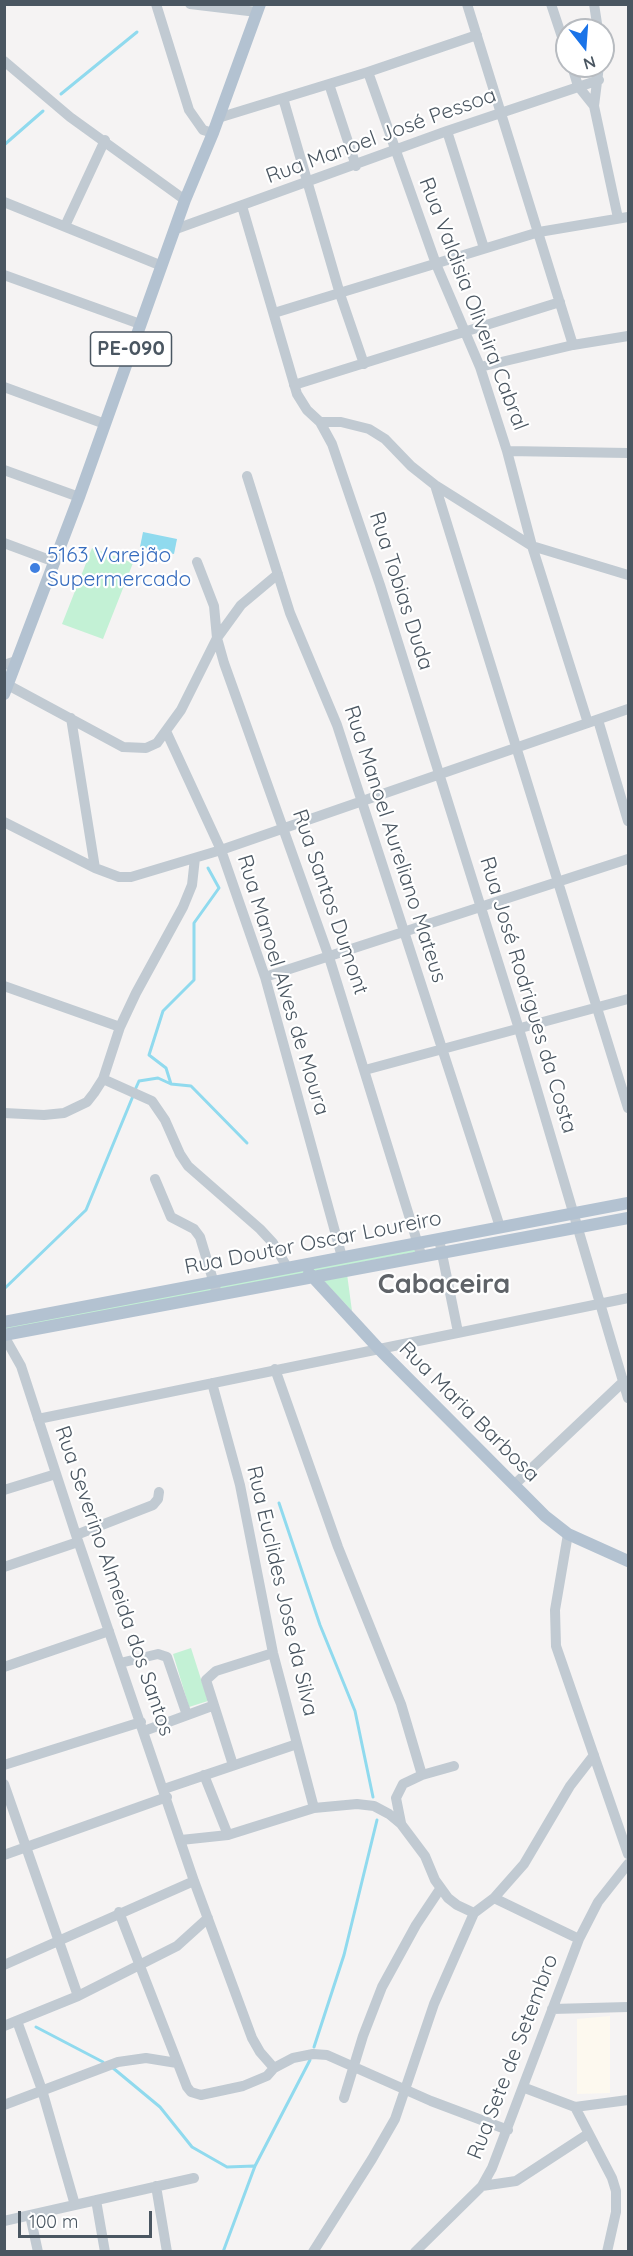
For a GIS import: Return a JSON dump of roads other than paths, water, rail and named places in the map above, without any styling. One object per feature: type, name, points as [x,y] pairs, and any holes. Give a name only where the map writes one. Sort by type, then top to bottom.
[{"type":"main road","name":"PE-090","points":[[6,689],[10,663],[55,562],[185,200],[213,134],[259,8]]},
{"type":"main road","name":"Rua Doutor Oscar Loureiro","points":[[4,1323],[628,1203]]},
{"type":"main road","name":"Rua Doutor Oscar Loureiro","points":[[4,1336],[311,1276],[422,1258],[628,1218]]},
{"type":"main road","name":"Rua Maria Barbosa","points":[[303,1264],[311,1276],[378,1348],[514,1485],[568,1534],[628,1561]]},
{"type":"street","points":[[156,4],[189,110],[203,130],[213,134]]},
{"type":"street","points":[[190,4],[259,8]]},
{"type":"street","points":[[467,4],[573,345]]},
{"type":"street","points":[[218,118],[368,72],[477,34]]},
{"type":"street","points":[[4,61],[70,117],[105,140],[185,200]]},
{"type":"street","name":"Rua Valdisia Oliveira Cabral","points":[[368,72],[435,264],[480,367],[507,451],[532,546],[628,822]]},
{"type":"street","points":[[274,313],[539,232],[623,218],[594,106],[578,86],[576,78]]},
{"type":"street","points":[[594,106],[599,80]]},
{"type":"street","name":"Rua Manoel José Pessoa","points":[[176,229],[308,184],[447,131],[599,80]]},
{"type":"street","points":[[329,84],[356,166]]},
{"type":"street","points":[[283,98],[340,294],[364,364]]},
{"type":"street","points":[[447,131],[484,248]]},
{"type":"street","points":[[65,226],[105,140]]},
{"type":"street","points":[[4,202],[162,266]]},
{"type":"street","name":"Rua Tobias Duda","points":[[242,206],[294,385],[302,404],[321,422],[332,444],[381,585],[439,775]]},
{"type":"street","points":[[4,275],[140,324]]},
{"type":"street","points":[[294,385],[560,302]]},
{"type":"street","points":[[480,367],[573,345],[628,336]]},
{"type":"street","points":[[4,387],[105,424]]},
{"type":"street","points":[[321,422],[341,422],[369,429],[385,439],[411,466],[435,485],[532,546],[628,575]]},
{"type":"street","points":[[507,451],[628,453]]},
{"type":"street","points":[[4,470],[79,497]]},
{"type":"street","name":"Rua Manoel Aureliano Mateus","points":[[247,476],[290,613],[337,725],[500,1227]]},
{"type":"street","points":[[435,485],[560,882],[628,1108]]},
{"type":"street","points":[[4,543],[55,562]]},
{"type":"street","name":"Rua Santos Dumont","points":[[197,562],[214,606],[217,638],[329,957],[422,1258]]},
{"type":"street","points":[[6,689],[71,718],[123,747],[146,748],[157,743],[166,731],[195,686],[217,638],[241,605],[278,574]]},
{"type":"street","points":[[4,822],[95,868],[118,877],[131,878],[221,850],[628,709]]},
{"type":"street","points":[[71,718],[95,868]]},
{"type":"street","name":"Rua Manoel Alves de Moura","points":[[166,731],[221,850],[265,977],[342,1257]]},
{"type":"street","name":"Rua José Rodrigues da Costa","points":[[439,775],[482,908],[577,1228],[626,1381],[628,1398]]},
{"type":"street","points":[[4,1113],[44,1115],[64,1113],[87,1102],[103,1079],[120,1027],[183,907],[192,885],[195,858]]},
{"type":"street","points":[[265,977],[628,859]]},
{"type":"street","points":[[4,986],[120,1027]]},
{"type":"street","points":[[365,1070],[628,999]]},
{"type":"street","points":[[103,1079],[152,1101],[165,1120],[188,1166],[260,1229],[273,1243],[286,1267]]},
{"type":"street","points":[[155,1179],[171,1217],[194,1229],[200,1237],[218,1296]]},
{"type":"street","points":[[439,1239],[444,1253],[458,1332]]},
{"type":"street","points":[[38,1419],[628,1298]]},
{"type":"street","name":"Rua Severino Almeida dos Santos","points":[[4,1336],[21,1366],[77,1539],[166,1793],[194,1881],[252,2038],[260,2052],[274,2068]]},
{"type":"street","points":[[275,1369],[338,1547],[404,1712],[422,1775]]},
{"type":"street","points":[[514,1485],[626,1381]]},
{"type":"street","name":"Rua Euclides Jose da Silva","points":[[212,1383],[240,1485],[273,1653],[314,1808]]},
{"type":"street","points":[[4,1490],[56,1474]]},
{"type":"street","points":[[4,1567],[77,1539],[153,1505],[158,1499],[159,1492]]},
{"type":"street","points":[[568,1534],[555,1610],[554,1633],[628,1854]]},
{"type":"street","points":[[4,1667],[109,1631]]},
{"type":"street","points":[[233,1765],[206,1687],[209,1675],[273,1653]]},
{"type":"street","points":[[120,1663],[158,1654],[167,1657],[171,1662],[187,1715]]},
{"type":"street","points":[[4,1765],[187,1715],[212,1706]]},
{"type":"street","points":[[4,1855],[166,1793],[204,1775],[297,1744]]},
{"type":"street","points":[[313,2252],[384,2140],[406,2089],[434,2004],[474,1913],[494,1898],[524,1864],[570,1786],[594,1755]]},
{"type":"street","points":[[401,1824],[396,1798],[403,1784],[422,1775],[454,1766]]},
{"type":"street","points":[[204,1775],[228,1835]]},
{"type":"street","points":[[4,1784],[24,1848],[78,1996]]},
{"type":"street","points":[[181,1840],[228,1835],[314,1808],[357,1804],[374,1806],[401,1824],[425,1856],[440,1889],[457,1905],[474,1913]]},
{"type":"street","name":"Rua Sete de Setembro","points":[[416,2252],[482,2186],[525,2088],[579,1939],[598,1902],[628,1863]]},
{"type":"street","points":[[4,1965],[194,1881]]},
{"type":"street","points":[[344,2098],[382,1987],[416,1924],[440,1889]]},
{"type":"street","points":[[494,1898],[579,1939]]},
{"type":"street","points":[[120,1912],[187,2087],[201,2095],[243,2086],[267,2076],[274,2068],[303,2055],[327,2055],[508,2130]]},
{"type":"street","points":[[4,2026],[78,1996],[177,1946],[208,1918]]},
{"type":"street","points":[[552,2009],[628,2007]]},
{"type":"street","points":[[17,2021],[42,2090],[75,2205]]},
{"type":"street","points":[[4,2105],[87,2072],[132,2058],[177,2063]]},
{"type":"street","points":[[525,2088],[575,2107],[628,2100]]},
{"type":"street","points":[[575,2107],[609,2170],[616,2192],[616,2212],[607,2252]]},
{"type":"street","points":[[482,2186],[516,2181],[588,2134]]},
{"type":"street","points":[[5,2219],[194,2178]]},
{"type":"street","points":[[156,2186],[167,2252]]},
{"type":"street","points":[[96,2200],[105,2252]]},
{"type":"street","points":[[30,2215],[38,2252]]},
{"type":"water","points":[[143,532],[177,539],[174,554],[140,547]]},
{"type":"waterway","points":[[61,94],[137,32]]},
{"type":"waterway","points":[[4,145],[43,111]]},
{"type":"waterway","points":[[135,1090],[139,1081],[158,1078],[171,1084],[166,1068],[149,1055],[163,1011],[194,980],[194,923],[219,888],[208,868]]},
{"type":"waterway","points":[[171,1084],[191,1086],[247,1143]]},
{"type":"waterway","points":[[4,1289],[86,1210],[133,1096]]},
{"type":"waterway","points":[[279,1503],[320,1625],[355,1711],[373,1797]]},
{"type":"waterway","points":[[314,2047],[344,1955],[377,1820]]},
{"type":"waterway","points":[[36,2027],[103,2062]]},
{"type":"waterway","points":[[223,2252],[255,2166],[310,2060]]},
{"type":"waterway","points":[[113,2068],[160,2107],[192,2147],[227,2167],[254,2166]]},
{"type":"place","name":"5163 Varejão Supermercado","points":[[35,568]]},
{"type":"district","name":"Cabaceira","points":[[444,1285]]}]
